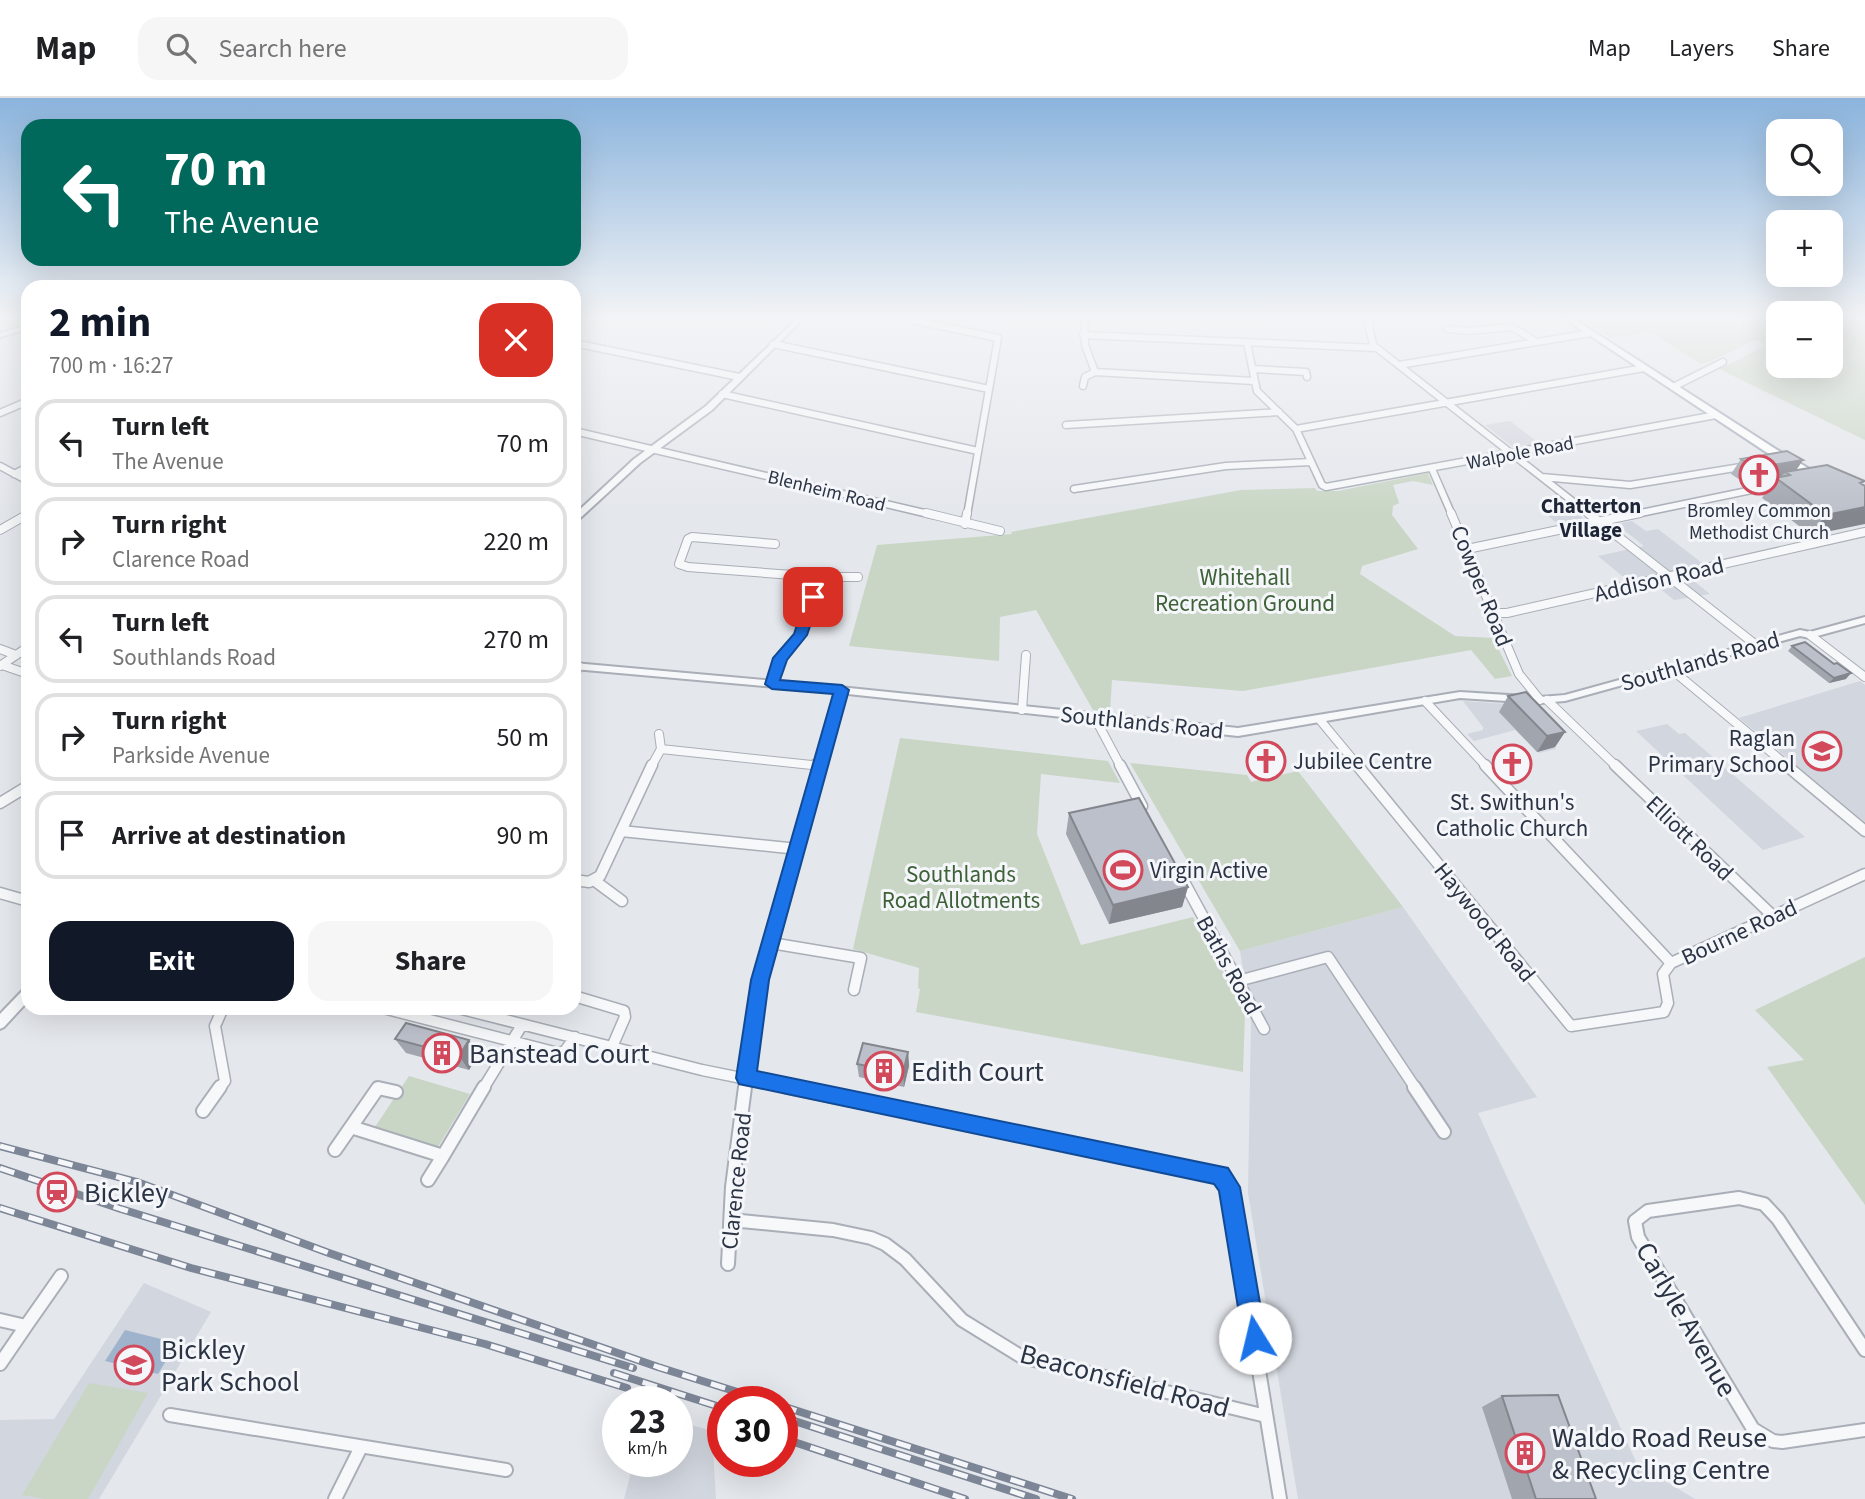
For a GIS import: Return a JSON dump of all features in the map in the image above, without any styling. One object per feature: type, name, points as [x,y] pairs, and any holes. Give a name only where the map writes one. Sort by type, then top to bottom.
[{"type":"main road","points":[[1666,382],[1786,459],[1821,478]]},
{"type":"street","points":[[581,513],[637,461],[701,415],[734,382]]},
{"type":"street","points":[[957,382],[989,389]]},
{"type":"street","points":[[965,524],[990,382]]},
{"type":"street","points":[[1074,489],[1226,466],[1311,462],[1296,429],[1259,394],[1255,382]]},
{"type":"street","points":[[1421,382],[1756,645]]},
{"type":"street","points":[[1296,429],[1560,382]]},
{"type":"street","points":[[1673,387],[1682,382]]},
{"type":"street","points":[[722,394],[978,451]]},
{"type":"street","points":[[0,412],[21,404]]},
{"type":"street","points":[[1066,425],[1279,412]]},
{"type":"street","name":"Walpole Road","points":[[1311,462],[1324,486],[1716,415]]},
{"type":"street","name":"Blenheim Road","points":[[581,433],[655,448],[999,531]]},
{"type":"street","points":[[1770,462],[1786,459]]},
{"type":"street","points":[[1541,477],[1630,485],[1762,463]]},
{"type":"street","points":[[0,466],[21,478]]},
{"type":"street","name":"Cowper Road","points":[[1432,468],[1519,674],[1543,700]]},
{"type":"street","points":[[14,474],[21,470]]},
{"type":"street","points":[[1799,480],[1821,478]]},
{"type":"street","points":[[1468,549],[1789,482]]},
{"type":"street","points":[[0,530],[21,517]]},
{"type":"street","name":"Addison Road","points":[[1494,613],[1507,613],[1865,532]]},
{"type":"street","points":[[775,544],[692,537],[686,542],[679,564],[819,577],[858,577]]},
{"type":"street","points":[[772,684],[780,658],[800,635],[819,577]]},
{"type":"street","name":"Southlands Road","points":[[581,670],[842,690],[1238,732],[1475,695],[1543,700],[1565,698],[1800,633],[1810,635],[1865,620]]},
{"type":"street","points":[[1810,635],[1865,677]]},
{"type":"street","points":[[0,649],[16,655]]},
{"type":"street","points":[[1,665],[21,652]]},
{"type":"street","points":[[1022,710],[1026,654]]},
{"type":"street","points":[[1,665],[21,672]]},
{"type":"street","points":[[1671,669],[1865,831]]},
{"type":"street","name":"Clarence Road","points":[[729,1264],[746,1078],[760,980],[842,690]]},
{"type":"street","name":"Elliott Road","points":[[1543,700],[1774,917]]},
{"type":"street","points":[[1425,701],[1671,963]]},
{"type":"street","points":[[1095,718],[1148,816]]},
{"type":"street","name":"Haywood Road","points":[[1320,720],[1571,1026]]},
{"type":"street","points":[[595,881],[661,749],[659,734]]},
{"type":"street","points":[[661,749],[821,766]]},
{"type":"street","points":[[0,803],[21,790]]},
{"type":"street","points":[[621,831],[798,849]]},
{"type":"street","name":"Baths Road","points":[[1174,864],[1264,1029]]},
{"type":"street","name":"Bourne Road","points":[[1571,1026],[1664,1012],[1668,1003],[1663,974],[1671,963],[1865,874]]},
{"type":"street","points":[[581,880],[595,881],[622,901]]},
{"type":"street","points":[[0,892],[21,899]]},
{"type":"street","points":[[771,943],[861,958],[853,990]]},
{"type":"street","points":[[1238,981],[1328,957],[1444,1132]]},
{"type":"street","points":[[581,998],[624,1011],[625,1017],[612,1047]]},
{"type":"street","points":[[0,1024],[21,1001]]},
{"type":"street","points":[[203,1111],[225,1081],[215,1026],[220,1015]]},
{"type":"street","points":[[410,1015],[558,1053],[565,1051],[575,1037]]},
{"type":"street","points":[[484,1015],[702,1070],[1220,1175],[1226,1180],[1280,1499]]},
{"type":"street","points":[[428,1180],[522,1025]]},
{"type":"street","points":[[335,1150],[378,1088],[396,1092]]},
{"type":"street","points":[[351,1127],[443,1156]]},
{"type":"street","name":"Carlyle Avenue","points":[[1865,1350],[1778,1219],[1764,1205],[1739,1198],[1648,1211],[1635,1221],[1638,1237],[1753,1429],[1773,1441],[1782,1442],[1865,1430]]},
{"type":"street","name":"Beaconsfield Road","points":[[731,1220],[859,1234],[885,1244],[907,1262],[953,1312],[987,1338],[1023,1357],[1266,1416]]},
{"type":"street","points":[[0,1364],[61,1276]]},
{"type":"street","points":[[0,1320],[26,1326]]},
{"type":"street","points":[[170,1415],[506,1470]]},
{"type":"street","points":[[335,1499],[361,1447]]},
{"type":"shaded area","points":[[1510,421],[1540,444],[1515,449],[1485,425]]},
{"type":"shaded area","points":[[1567,505],[1582,517],[1581,519],[1559,525],[1541,510]]},
{"type":"shaded area","points":[[1632,521],[1646,531],[1658,529],[1702,563],[1679,569],[1710,594],[1674,600],[1644,576],[1627,580],[1598,556],[1644,546],[1620,527],[1623,525],[1621,523]]},
{"type":"shaded area","name":"Raglan Primary School","points":[[1860,681],[1865,685],[1865,822],[1739,718]]},
{"type":"shaded area","points":[[1463,701],[1538,706],[1534,725],[1556,749],[1539,753],[1515,730],[1474,741],[1467,734],[1483,730],[1483,727]]},
{"type":"shaded area","points":[[1667,724],[1679,734],[1685,733],[1805,837],[1763,850],[1636,731]]},
{"type":"shaded area","points":[[1403,907],[1537,1097],[1478,1113],[1637,1464],[1695,1499],[1298,1499],[1248,1193],[1251,1021],[1240,951]]},
{"type":"shaded area","name":"Bickley Park School","points":[[144,1283],[211,1312],[99,1499],[0,1499],[0,1420],[54,1419]]},
{"type":"shaded area","points":[[693,1426],[707,1430],[707,1477],[715,1477],[716,1499],[624,1499],[630,1477],[693,1477]]},
{"type":"green space","points":[[1747,382],[1865,382],[1865,440]]},
{"type":"green space","name":"Whitehall Recreation Ground","points":[[1428,473],[1433,485],[1413,481],[1393,485],[1399,503],[1393,506],[1392,515],[1418,549],[1362,566],[1360,574],[1455,636],[1493,638],[1512,676],[1495,679],[1471,650],[1243,691],[1112,680],[1110,712],[1093,710],[1036,610],[1000,617],[999,661],[849,646],[877,545],[1012,534],[1011,532],[1241,490],[1315,488],[1317,491],[1338,491]]},
{"type":"green space","name":"Southlands Road Allotments","points":[[900,738],[1108,761],[1120,783],[1041,774],[1037,834],[1081,945],[1193,917],[1245,1012],[1243,1072],[916,1012],[920,989],[919,968],[853,949]]},
{"type":"green space","points":[[1130,763],[1247,775],[1251,782],[1298,771],[1403,907],[1240,951]]},
{"type":"green space","points":[[1865,957],[1865,1205],[1767,1067],[1804,1060],[1755,1010]]},
{"type":"green space","points":[[409,1076],[470,1094],[438,1147],[375,1127]]},
{"type":"green space","points":[[89,1383],[148,1393],[88,1499],[45,1499],[22,1495]]},
{"type":"water","points":[[125,1330],[177,1343],[158,1374],[105,1361]]},
{"type":"building","points":[[1787,451],[1803,460],[1755,468],[1741,459]]},
{"type":"building","points":[[1827,465],[1865,481],[1860,483],[1865,486],[1865,507],[1826,515],[1776,478],[1790,475],[1785,472]]},
{"type":"building","points":[[1805,642],[1851,673],[1834,678],[1792,646]]},
{"type":"building","points":[[1526,692],[1565,732],[1547,736],[1508,696]]},
{"type":"building","name":"Virgin Active","points":[[1139,798],[1188,887],[1113,905],[1069,813]]},
{"type":"building","points":[[406,1023],[469,1040],[459,1056],[395,1039]]},
{"type":"building","points":[[863,1043],[908,1052],[903,1073],[857,1064]]},
{"type":"building","points":[[1558,1395],[1596,1499],[1536,1499],[1502,1396]]},
{"type":"railway","points":[[0,1146],[137,1182],[329,1253],[718,1386]]},
{"type":"railway","points":[[0,1168],[121,1209],[633,1368]]},
{"type":"railway","points":[[0,1208],[191,1268],[485,1344],[621,1386]]},
{"type":"railway","points":[[614,1373],[707,1403]]},
{"type":"railway","points":[[798,1411],[1072,1499]]},
{"type":"railway","points":[[798,1422],[1036,1499]]},
{"type":"railway","points":[[798,1443],[965,1499]]},
{"type":"place","name":"Bromley Common Methodist Church","points":[[1759,475]]},
{"type":"place","name":"Raglan Primary School","points":[[1822,751]]},
{"type":"place","name":"Jubilee Centre","points":[[1266,761]]},
{"type":"place","name":"St. Swithun's Catholic Church","points":[[1512,764]]},
{"type":"place","name":"Virgin Active","points":[[1123,870]]},
{"type":"place","name":"Banstead Court","points":[[442,1053]]},
{"type":"place","name":"Edith Court","points":[[884,1071]]},
{"type":"place","name":"Bickley","points":[[57,1192]]},
{"type":"place","name":"Bickley Park School","points":[[134,1365]]},
{"type":"place","name":"Waldo Road Reuse & Recycling Centre","points":[[1525,1453]]},
{"type":"district","name":"Chatterton Village","points":[[1591,518]]},
{"type":"route","points":[[813,597],[800,635],[780,658],[772,684],[842,690],[760,980],[746,1078],[1220,1175],[1229,1187],[1255,1338]]}]
